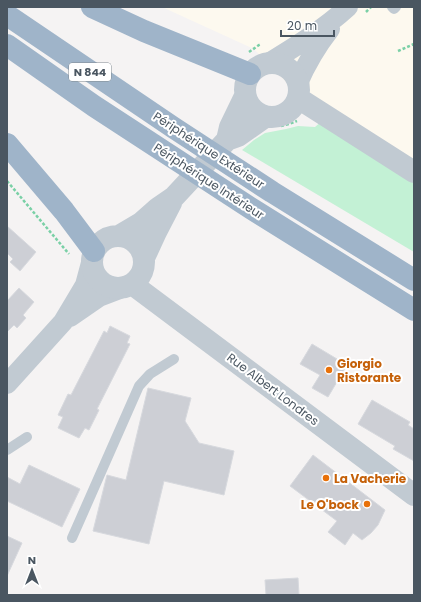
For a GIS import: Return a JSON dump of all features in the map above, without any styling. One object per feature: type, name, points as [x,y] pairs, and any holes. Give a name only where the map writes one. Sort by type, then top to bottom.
[{"type":"highway","points":[[92,7],[144,31],[259,69]]},
{"type":"highway","name":"Périphérique Extérieur","points":[[7,15],[174,128],[272,192],[414,280]]},
{"type":"highway","name":"Périphérique Intérieur","points":[[7,45],[94,106],[152,144],[252,209],[414,310]]},
{"type":"highway","points":[[7,144],[64,211],[86,256]]},
{"type":"street","points":[[273,121],[254,111],[247,102],[245,96],[245,84],[247,78],[307,39],[344,11]]},
{"type":"street","points":[[273,121],[271,118],[288,112],[296,103],[305,65],[316,47],[344,11]]},
{"type":"street","points":[[259,69],[274,63],[286,67],[294,74],[298,90],[317,110],[414,172]]},
{"type":"street","points":[[227,140],[230,127],[245,96]]},
{"type":"street","points":[[119,236],[141,223],[174,197],[227,140],[273,121]]},
{"type":"street","points":[[144,258],[174,197]]},
{"type":"street","points":[[7,384],[63,322],[76,302],[85,285],[86,256],[100,243],[112,237],[126,237],[135,242],[142,251],[144,258],[142,273],[138,279],[126,286],[99,297],[63,322]]},
{"type":"street","points":[[86,256],[99,281],[109,287],[126,286]]},
{"type":"street","name":"Rue Albert Londres","points":[[126,286],[414,495]]},
{"type":"lane","points":[[392,7],[394,10],[396,7]]},
{"type":"lane","points":[[72,538],[139,386],[150,374],[174,360]]},
{"type":"lane","points":[[7,450],[27,437]]},
{"type":"path","points":[[398,51],[414,44]]},
{"type":"path","points":[[273,121],[289,124],[306,114],[312,119],[317,110]]},
{"type":"path","points":[[7,181],[86,256]]},
{"type":"shaded area","points":[[162,7],[414,7],[414,180],[323,120],[254,49]]},
{"type":"green space","points":[[323,120],[414,180],[414,252],[242,150],[265,133],[298,126],[315,127]]},
{"type":"building","points":[[7,226],[36,252],[20,271],[10,262],[13,259],[7,253]]},
{"type":"building","points":[[19,288],[34,302],[23,315],[26,318],[17,328],[14,325],[7,332],[7,301]]},
{"type":"building","points":[[110,326],[130,336],[127,343],[130,344],[97,409],[99,410],[89,430],[85,428],[79,438],[58,428],[63,417],[58,415],[68,394],[71,395],[104,331],[107,333]]},
{"type":"building","name":"Giorgio Ristorante","points":[[312,344],[347,365],[328,397],[312,388],[320,375],[300,364]]},
{"type":"building","points":[[148,388],[191,398],[185,421],[199,443],[234,451],[224,495],[164,481],[149,544],[93,531],[107,475],[126,480]]},
{"type":"building","points":[[372,400],[410,422],[408,425],[414,429],[414,461],[393,449],[395,446],[358,424]]},
{"type":"building","points":[[313,455],[385,510],[378,525],[362,540],[353,533],[345,545],[328,532],[337,521],[290,486]]},
{"type":"building","points":[[29,465],[80,489],[62,527],[7,501],[7,477],[20,484]]},
{"type":"building","points":[[7,536],[22,543],[7,576]]},
{"type":"building","points":[[298,578],[299,595],[266,595],[265,580]]},
{"type":"place","name":"Giorgio Ristorante","points":[[329,370]]},
{"type":"place","name":"La Vacherie","points":[[326,478]]},
{"type":"place","name":"Le O'bock","points":[[367,504]]}]
